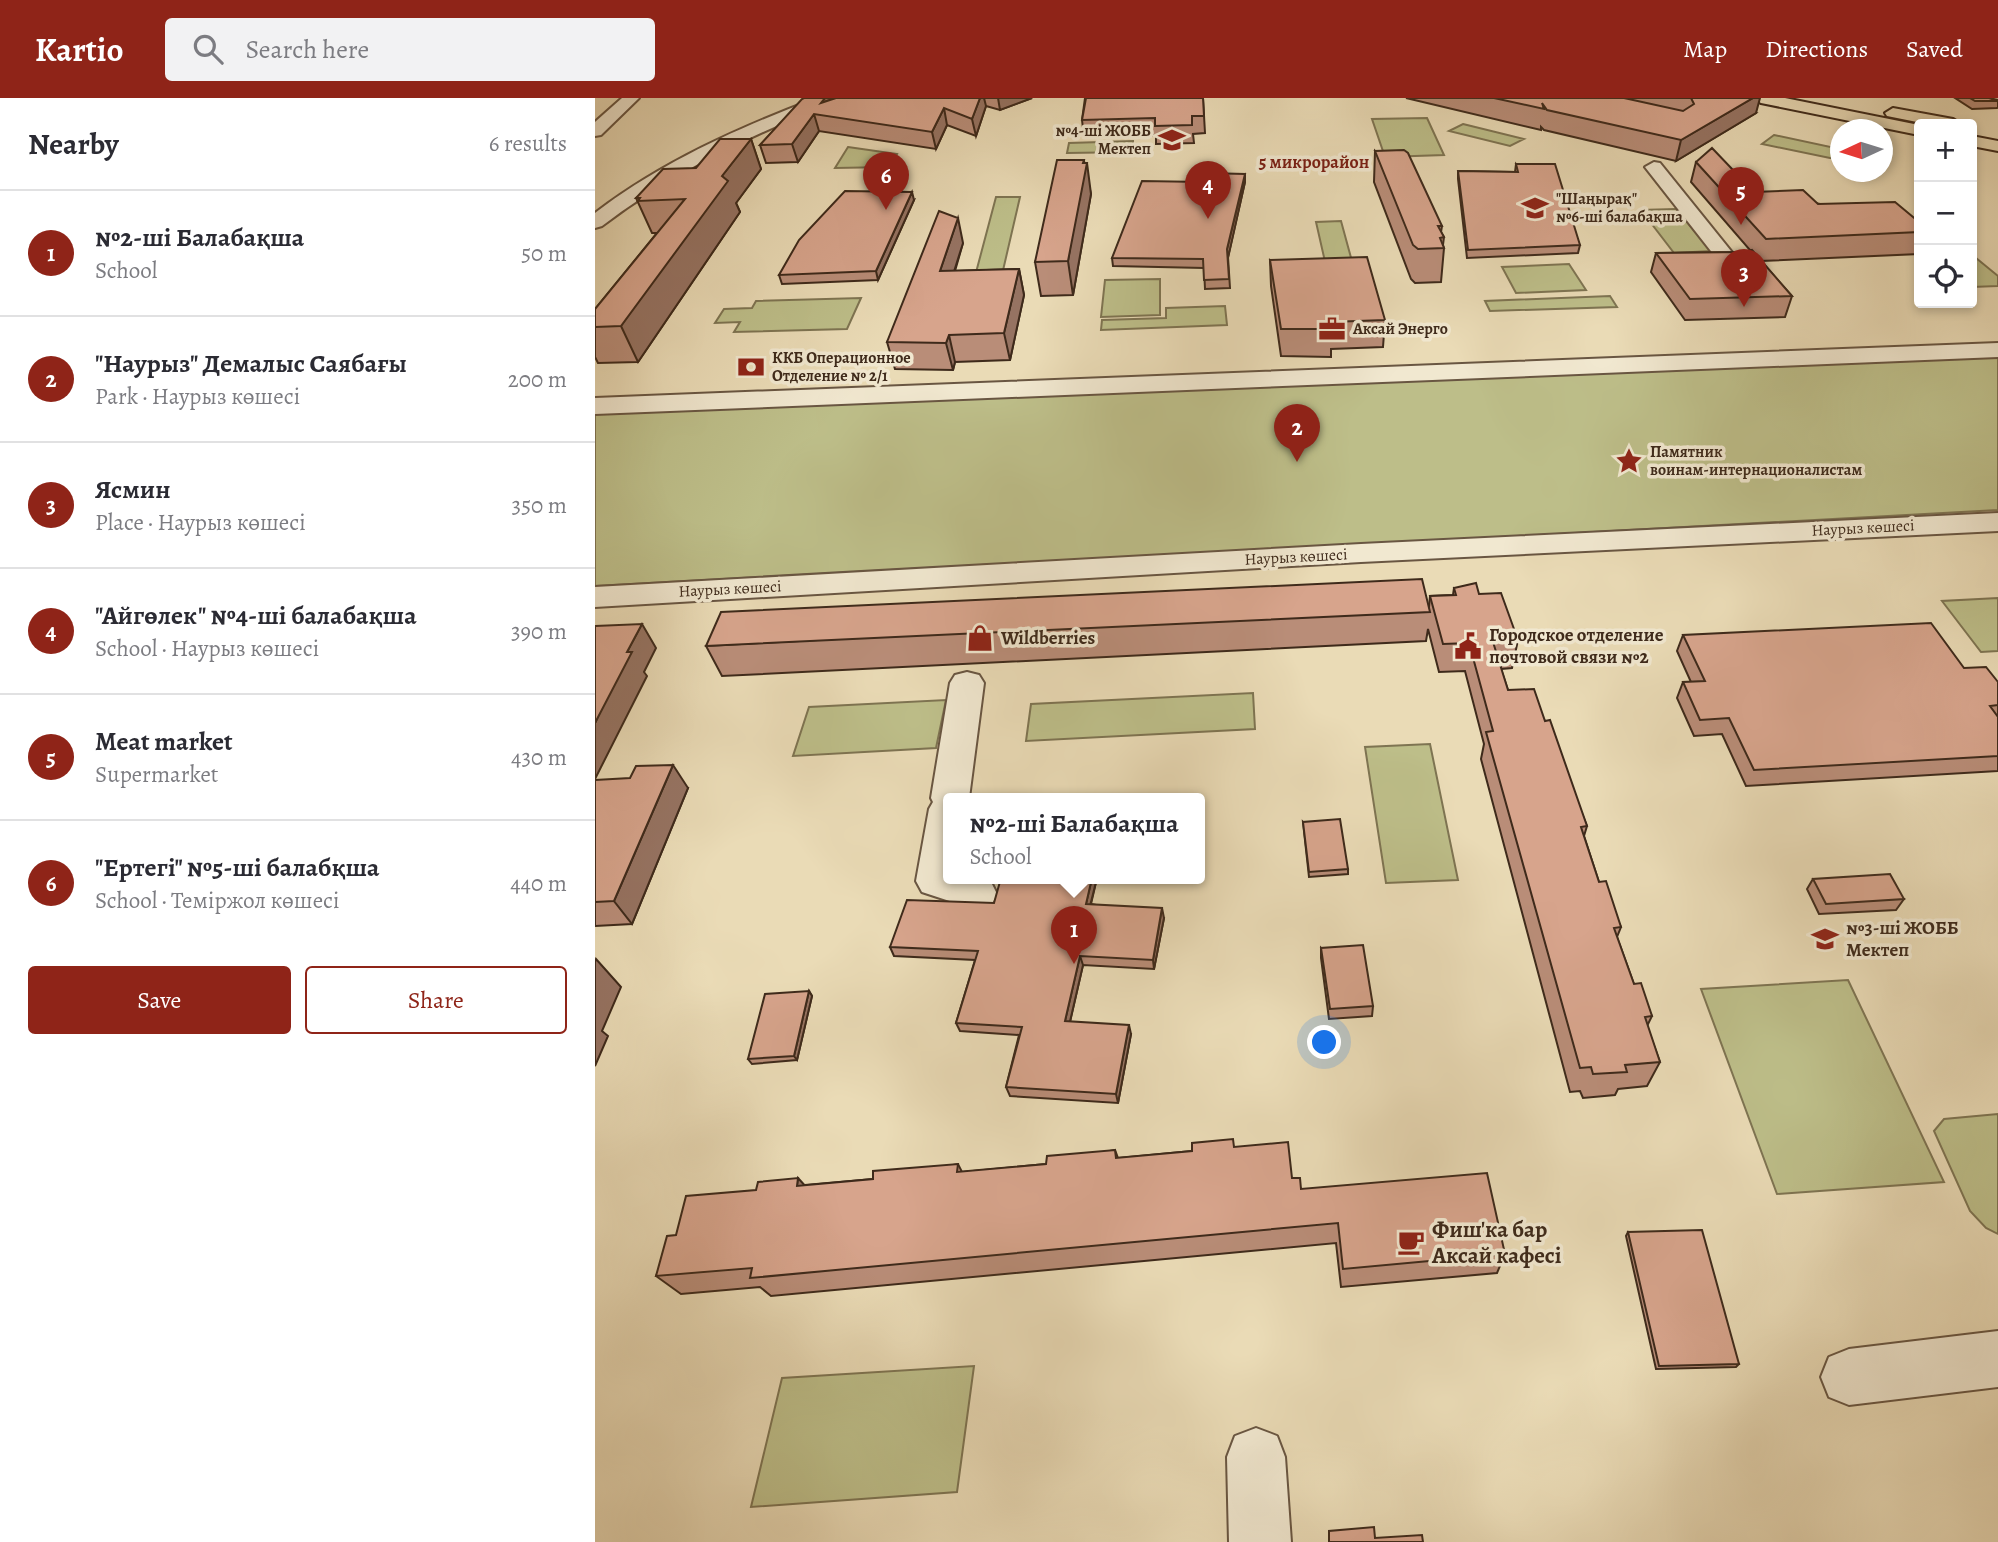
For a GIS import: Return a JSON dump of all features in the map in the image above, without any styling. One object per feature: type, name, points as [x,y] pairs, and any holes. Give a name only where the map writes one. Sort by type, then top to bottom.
[{"type":"main road","points":[[1761,98],[1914,129]]},
{"type":"main road","points":[[1815,98],[1926,119]]},
{"type":"main road","points":[[1977,129],[1998,133]]},
{"type":"main road","points":[[1977,142],[1998,146]]},
{"type":"street","points":[[595,131],[631,98]]},
{"type":"street","points":[[595,222],[647,184],[675,169],[749,131],[831,98]]},
{"type":"street","points":[[1654,167],[1732,265]]},
{"type":"street","points":[[595,406],[1998,350]]},
{"type":"street","name":"Наурыз көшесі","points":[[595,597],[1361,553],[1998,522]]},
{"type":"street","points":[[951,793],[967,683]]},
{"type":"street","points":[[943,838],[936,881],[943,883]]},
{"type":"street","points":[[945,884],[977,894]]},
{"type":"street","points":[[1849,1377],[1998,1359]]},
{"type":"street","points":[[1256,1457],[1260,1542]]},
{"type":"green space","points":[[1427,118],[1444,155],[1385,157],[1372,119]]},
{"type":"green space","points":[[1463,124],[1524,139],[1510,146],[1449,131]]},
{"type":"green space","points":[[1774,135],[1830,147],[1830,158],[1762,144]]},
{"type":"green space","points":[[1133,141],[1133,152],[1067,153],[1069,143]]},
{"type":"green space","points":[[848,147],[897,154],[890,167],[835,168]]},
{"type":"green space","points":[[996,197],[1020,197],[1001,279],[974,280]]},
{"type":"green space","points":[[1676,209],[1712,251],[1674,253],[1641,210]]},
{"type":"green space","points":[[1341,221],[1353,265],[1326,266],[1316,222]]},
{"type":"green space","points":[[1977,259],[1998,276],[1998,286],[1977,287]]},
{"type":"green space","points":[[1569,264],[1586,290],[1516,293],[1502,267]]},
{"type":"green space","points":[[1160,279],[1160,315],[1101,317],[1105,280]]},
{"type":"green space","points":[[1610,296],[1617,307],[1490,311],[1485,301]]},
{"type":"green space","points":[[861,298],[847,329],[734,332],[740,322],[715,323],[724,309],[752,308],[756,301]]},
{"type":"green space","points":[[1225,306],[1227,325],[1101,330],[1102,320],[1166,318],[1166,308]]},
{"type":"green space","points":[[1998,356],[1998,510],[595,586],[595,414]]},
{"type":"green space","points":[[1998,598],[1998,651],[1981,652],[1942,601]]},
{"type":"green space","points":[[1253,693],[1255,729],[1026,741],[1031,704]]},
{"type":"green space","points":[[946,700],[936,748],[793,756],[809,707]]},
{"type":"green space","points":[[1430,744],[1458,880],[1386,883],[1365,747]]},
{"type":"green space","points":[[1848,980],[1944,1182],[1777,1194],[1701,989]]},
{"type":"green space","points":[[1998,1114],[1998,1234],[1986,1228],[1970,1211],[1934,1131],[1944,1119]]},
{"type":"green space","points":[[974,1366],[957,1492],[751,1507],[782,1378]]},
{"type":"building","points":[[804,98],[825,98],[821,103],[836,98],[980,98],[972,119],[944,108],[932,132],[814,114],[792,144],[760,145]]},
{"type":"building","points":[[1086,98],[1203,98],[1204,116],[1192,116],[1192,125],[1155,126],[1155,118],[1082,120]]},
{"type":"building","points":[[1494,98],[1624,98],[1683,111],[1694,104],[1691,98],[1753,98],[1681,140],[1547,110],[1542,103],[1544,109]]},
{"type":"building","points":[[1970,98],[1989,98],[1998,101],[1975,101]]},
{"type":"building","points":[[720,139],[751,139],[722,176],[728,181],[621,326],[595,327],[595,309],[685,199],[638,201],[640,198],[636,198],[663,169],[696,168]]},
{"type":"building","points":[[1712,148],[1754,192],[1803,190],[1818,204],[1895,202],[1914,218],[1914,232],[1766,239],[1696,162]]},
{"type":"building","points":[[1404,150],[1408,153],[1442,226],[1438,226],[1444,237],[1440,238],[1444,248],[1418,249],[1413,245],[1375,151]]},
{"type":"building","points":[[1057,160],[1084,160],[1083,163],[1087,163],[1068,261],[1035,262]]},
{"type":"building","points":[[1516,164],[1555,164],[1580,245],[1468,250],[1458,171],[1518,172]]},
{"type":"building","points":[[1205,173],[1245,174],[1227,249],[1229,279],[1204,280],[1203,259],[1112,258],[1142,181],[1203,182]]},
{"type":"building","points":[[845,191],[912,192],[876,271],[779,275],[799,240]]},
{"type":"building","points":[[939,211],[958,218],[940,271],[1019,269],[1004,333],[949,335],[946,343],[887,342]]},
{"type":"building","points":[[1752,250],[1792,296],[1690,299],[1656,253],[1745,252]]},
{"type":"building","points":[[1367,257],[1385,320],[1330,322],[1331,329],[1281,329],[1270,260]]},
{"type":"building","points":[[1422,579],[1430,612],[706,646],[721,612]]},
{"type":"building","points":[[1476,583],[1479,594],[1501,593],[1518,640],[1493,642],[1508,690],[1534,689],[1545,721],[1550,720],[1587,826],[1581,827],[1599,882],[1606,881],[1621,927],[1614,928],[1634,984],[1641,983],[1652,1016],[1645,1017],[1660,1062],[1625,1065],[1627,1072],[1593,1074],[1591,1067],[1580,1068],[1486,732],[1493,731],[1469,643],[1443,644],[1430,596],[1456,595],[1454,588]]},
{"type":"building","points":[[1931,623],[1964,668],[1986,667],[1998,682],[1998,705],[1990,706],[1998,717],[1998,756],[1754,770],[1729,718],[1700,720],[1683,682],[1705,681],[1683,635]]},
{"type":"building","points":[[642,624],[627,652],[632,652],[595,723],[595,626]]},
{"type":"building","points":[[673,765],[614,901],[595,902],[595,780],[630,778],[636,766]]},
{"type":"building","points":[[1340,819],[1348,869],[1309,872],[1303,822]]},
{"type":"building","points":[[1890,874],[1904,899],[1826,904],[1813,879]]},
{"type":"building","points":[[999,884],[1091,884],[1086,904],[1162,908],[1153,960],[1080,956],[1065,1021],[1129,1025],[1116,1094],[1006,1087],[1022,1027],[956,1023],[978,951],[890,947],[907,900],[994,903]]},
{"type":"building","points":[[1363,945],[1373,1006],[1330,1009],[1321,948]]},
{"type":"building","points":[[809,991],[794,1056],[748,1059],[765,994]]},
{"type":"building","points":[[1233,1139],[1234,1147],[1288,1142],[1292,1178],[1300,1178],[1301,1189],[1487,1173],[1505,1254],[1343,1269],[1338,1223],[750,1278],[752,1268],[656,1276],[667,1236],[676,1235],[686,1196],[756,1190],[758,1182],[798,1178],[797,1186],[873,1179],[873,1171],[958,1164],[957,1172],[1046,1164],[1047,1156],[1115,1150],[1116,1158],[1192,1151],[1192,1143]]},
{"type":"building","points":[[1702,1230],[1739,1364],[1659,1366],[1628,1232]]},
{"type":"building","points":[[1374,1527],[1375,1538],[1422,1535],[1423,1542],[1329,1542],[1329,1531]]},
{"type":"place","name":"№4-ші ЖОББ Мектеп","points":[[1172,140]]},
{"type":"place","name":"\"Шаңырақ\" №6-ші балабақша","points":[[1535,208]]},
{"type":"place","name":"\"Ертегі\" №5-ші балабқша","points":[[886,210]]},
{"type":"place","name":"\"Айгөлек\" №4-ші балабақша","points":[[1208,219]]},
{"type":"place","name":"Meat market","points":[[1741,225]]},
{"type":"place","name":"Ясмин","points":[[1744,307]]},
{"type":"place","name":"Аксай Энерго","points":[[1332,329]]},
{"type":"place","name":"ККБ Операционное Отделение № 2/1","points":[[751,367]]},
{"type":"place","name":"Памятник воинам-интернационалистам","points":[[1629,461]]},
{"type":"place","name":"\"Наурыз\" Демалыс Саябағы","points":[[1297,462]]},
{"type":"place","name":"Wildberries","points":[[980,638]]},
{"type":"place","name":"Городское отделение почтовой связи №2","points":[[1468,646]]},
{"type":"place","name":"№3-ші ЖОББ Мектеп","points":[[1825,939]]},
{"type":"place","name":"№2-ші Балабақша","points":[[1074,964]]},
{"type":"place","name":"Фиш'ка бар Аксай кафесi","points":[[1411,1242]]},
{"type":"district","name":"5 микрорайон","points":[[1314,162]]}]
